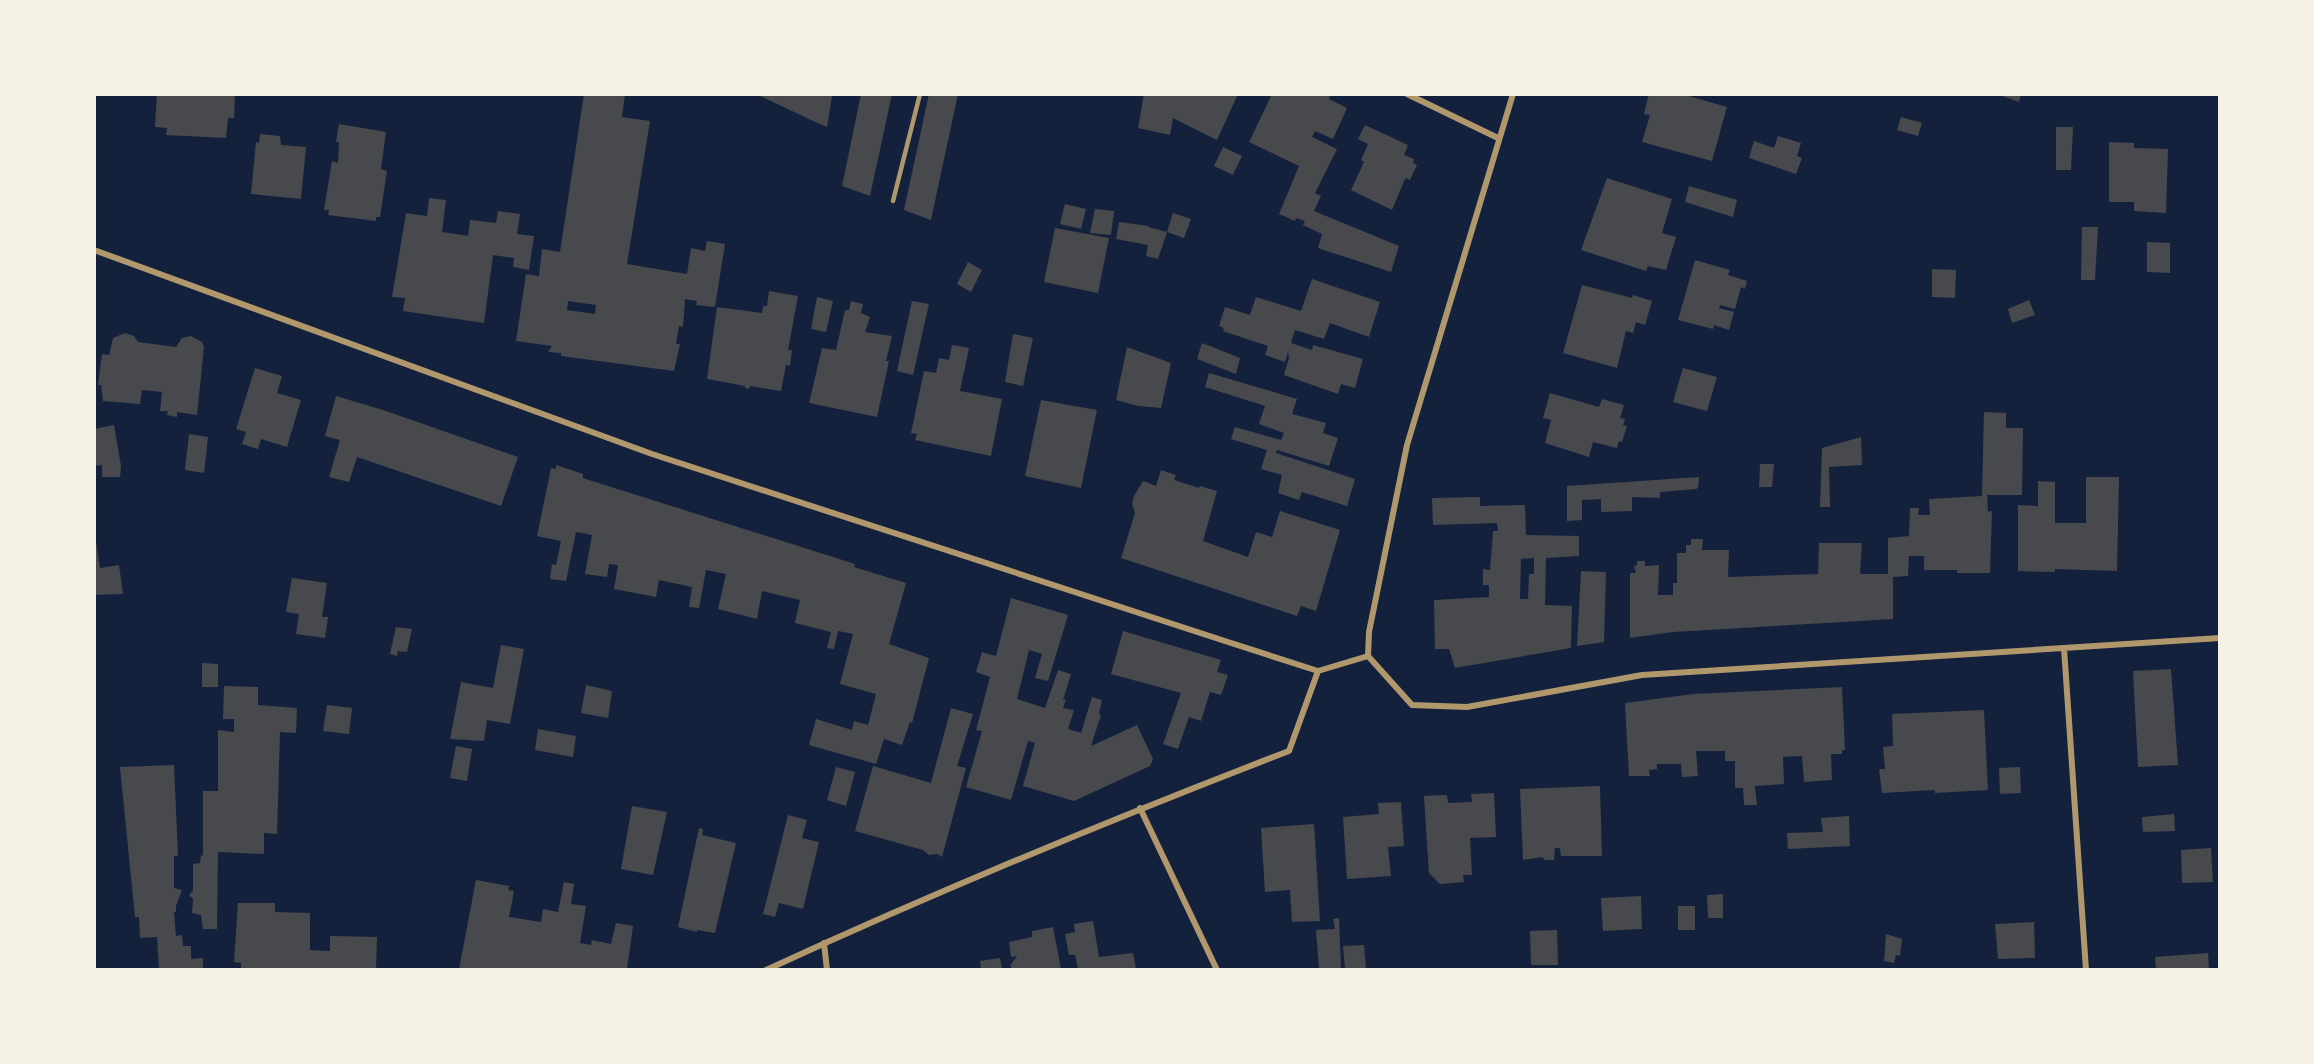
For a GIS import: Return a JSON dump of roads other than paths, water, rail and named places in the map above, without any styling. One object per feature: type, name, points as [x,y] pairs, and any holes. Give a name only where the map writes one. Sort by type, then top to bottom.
[{"type":"street","points":[[1407,94],[1498,138]]},
{"type":"street","points":[[1513,94],[1407,445],[1369,632],[1368,656],[1412,705],[1467,707],[1642,675],[2220,638]]},
{"type":"street","points":[[94,250],[652,454],[1318,671],[1368,656]]},
{"type":"street","points":[[2064,648],[2086,969]]},
{"type":"street","points":[[766,969],[913,902],[1140,808],[1289,752],[1318,671]]},
{"type":"street","points":[[1140,808],[1217,969]]},
{"type":"street","points":[[824,943],[827,969]]},
{"type":"lane","points":[[893,201],[920,94]]}]
